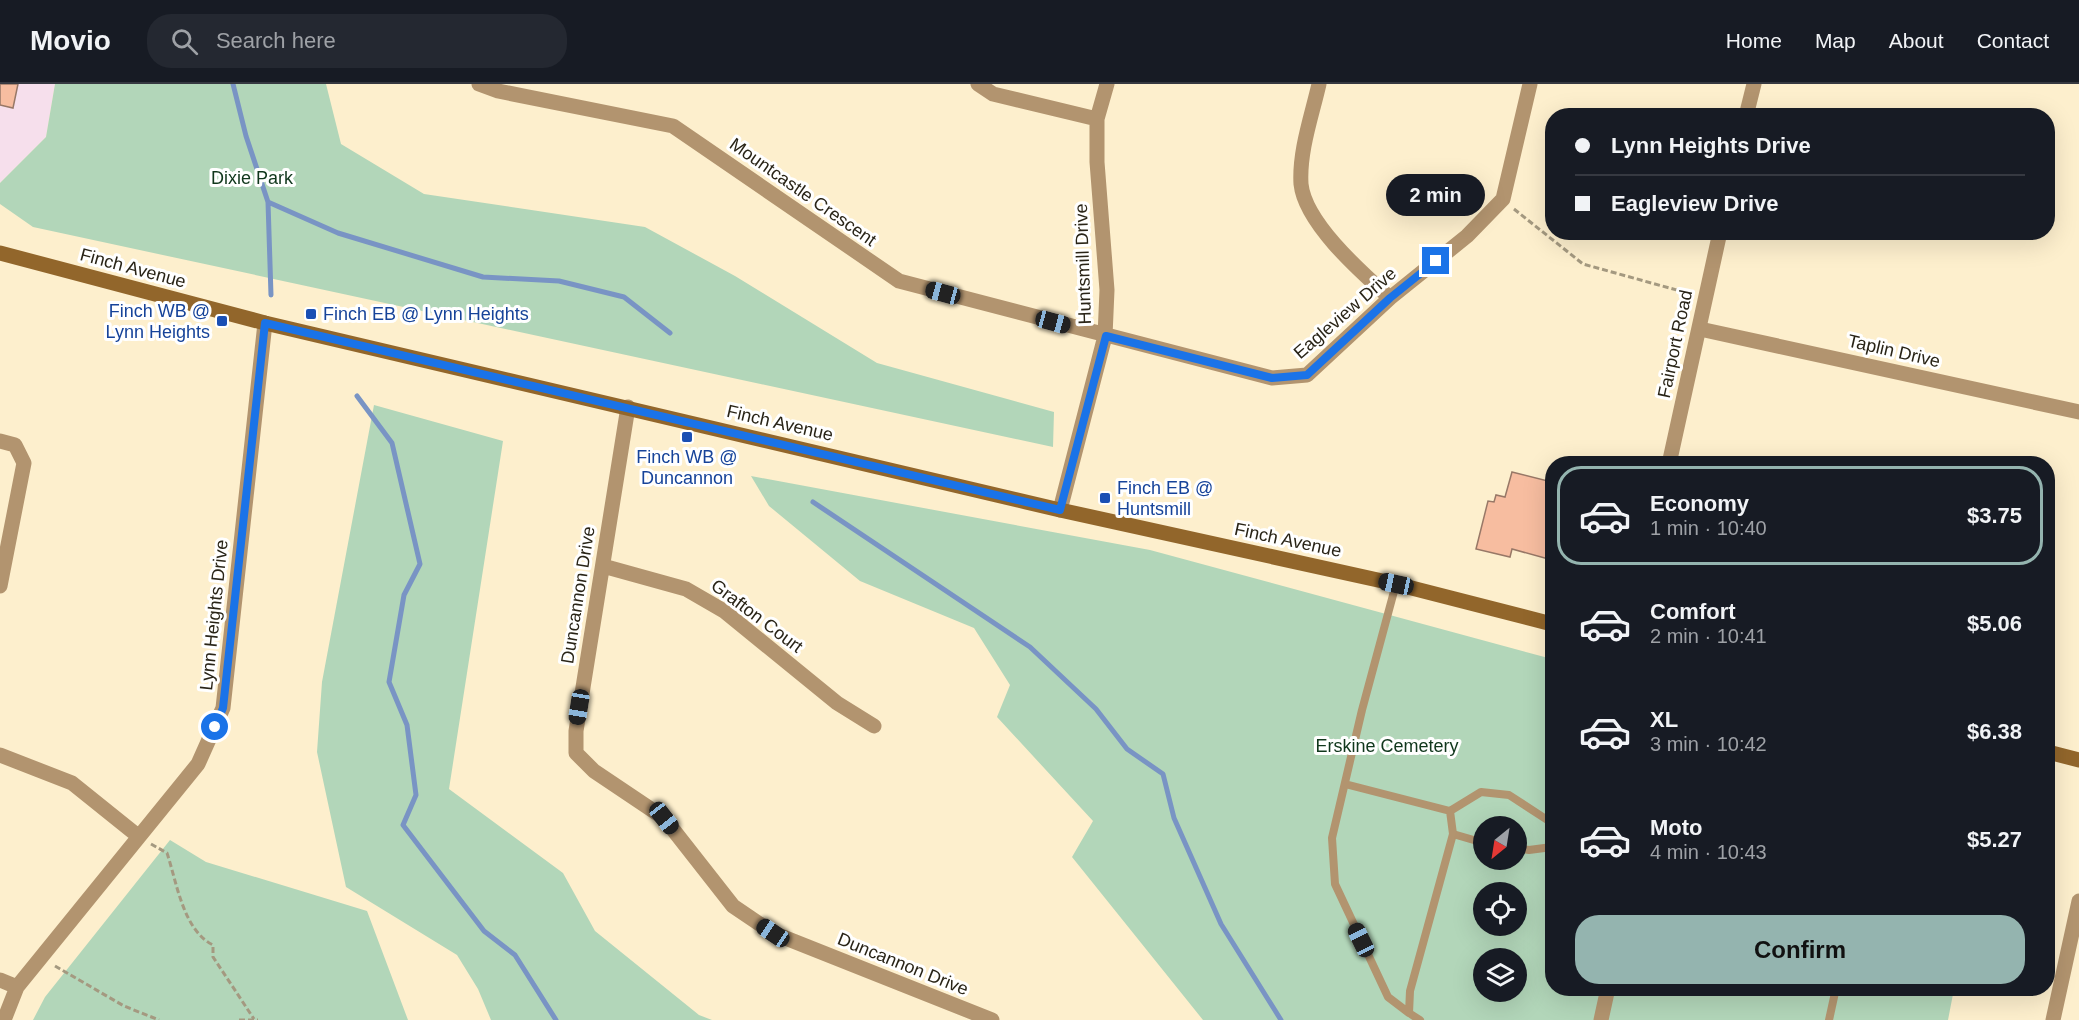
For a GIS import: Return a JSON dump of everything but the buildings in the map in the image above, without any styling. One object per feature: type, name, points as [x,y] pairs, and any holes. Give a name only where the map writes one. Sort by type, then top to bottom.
[{"type":"main road","name":"Finch Avenue","points":[[0,253],[265,323],[1060,510],[1396,584],[1545,622]]},
{"type":"main road","points":[[2055,754],[2079,760]]},
{"type":"street","name":"Mountcastle Crescent","points":[[479,84],[498,91],[674,126],[899,281],[1106,336]]},
{"type":"street","points":[[978,84],[993,94],[1097,119]]},
{"type":"street","name":"Huntsmill Drive","points":[[1060,510],[1106,336],[1107,290],[1097,162],[1097,119],[1107,84]]},
{"type":"street","points":[[1319,84],[1305,146],[1301,185],[1318,226],[1390,298]]},
{"type":"street","points":[[1503,200],[1530,84]]},
{"type":"street","points":[[1748,108],[1754,84]]},
{"type":"street","name":"Eagleview Drive","points":[[1106,336],[1272,378],[1307,375],[1390,298],[1467,236],[1503,200]]},
{"type":"street","name":"Fairport Road","points":[[1671,456],[1718,240]]},
{"type":"street","name":"Lynn Heights Drive","points":[[4,1020],[17,987],[198,764],[223,708],[265,323]]},
{"type":"street","name":"Taplin Drive","points":[[1700,329],[2079,412]]},
{"type":"street","name":"Duncannon Drive","points":[[628,407],[576,731],[576,753],[594,771],[664,818],[733,906],[773,933],[992,1020]]},
{"type":"street","points":[[0,441],[15,445],[24,463],[0,586]]},
{"type":"street","name":"Grafton Court","points":[[603,566],[686,589],[724,611],[837,703],[874,726]]},
{"type":"street","points":[[0,755],[72,783],[138,836]]},
{"type":"street","points":[[2053,1020],[2075,940],[2079,901]]},
{"type":"street","points":[[0,980],[17,987]]},
{"type":"street","points":[[1601,1020],[1606,996]]},
{"type":"lane","points":[[1396,584],[1332,838],[1335,884],[1388,997],[1420,1020]]},
{"type":"lane","points":[[1345,784],[1450,811],[1480,792],[1509,795],[1545,818]]},
{"type":"lane","points":[[1409,1013],[1410,991],[1453,834],[1450,811]]},
{"type":"lane","points":[[1453,834],[1473,840]]},
{"type":"lane","points":[[1527,850],[1545,848]]},
{"type":"lane","points":[[1829,1020],[1834,996]]},
{"type":"path","points":[[1503,200],[1545,234]]},
{"type":"path","points":[[1552,240],[1582,264],[1705,298]]},
{"type":"path","points":[[138,836],[167,853],[190,922],[201,939],[213,945],[213,957],[256,1019]]},
{"type":"path","points":[[41,957],[73,979],[124,1006],[159,1020]]},
{"type":"path","points":[[239,1020],[256,1019]]},
{"type":"shaded area","points":[[0,84],[55,84],[46,137],[0,183]]},
{"type":"green space","name":"Dixie Park","points":[[55,84],[326,84],[341,144],[424,194],[645,227],[735,276],[877,363],[1054,412],[1053,447],[33,227],[0,204],[0,183],[46,137]]},
{"type":"green space","points":[[374,405],[503,441],[449,789],[563,873],[595,931],[699,1015],[712,1020],[491,1020],[478,989],[457,955],[346,887],[317,752],[322,682]]},
{"type":"green space","name":"Erskine Cemetery","points":[[751,476],[1150,550],[1545,657],[1545,996],[1953,996],[1948,1020],[1203,1020],[1072,857],[1093,821],[997,717],[1010,685],[974,628],[860,581],[769,506]]},
{"type":"green space","points":[[170,840],[206,862],[367,911],[408,1020],[33,1020],[45,997]]},
{"type":"waterway","points":[[233,84],[246,136],[268,202],[271,295]]},
{"type":"waterway","points":[[268,202],[338,233],[483,277],[559,281],[624,297],[670,333]]},
{"type":"waterway","points":[[357,396],[392,443],[420,564],[404,595],[389,682],[407,725],[416,795],[403,825],[484,931],[515,955],[556,1020]]},
{"type":"waterway","points":[[813,502],[1030,647],[1096,709],[1127,749],[1163,774],[1174,818],[1221,924],[1281,1020]]},
{"type":"place","name":"Finch EB @ Lynn Heights","points":[[311,314]]},
{"type":"place","name":"Finch WB @ Lynn Heights","points":[[222,321]]},
{"type":"place","name":"Finch WB @ Duncannon","points":[[687,437]]},
{"type":"place","name":"Finch EB @ Huntsmill","points":[[1105,498]]},
{"type":"route","points":[[215,727],[223,708],[265,323],[1060,510],[1071,459],[1106,336],[1272,378],[1307,375],[1390,298],[1436,261]]}]
